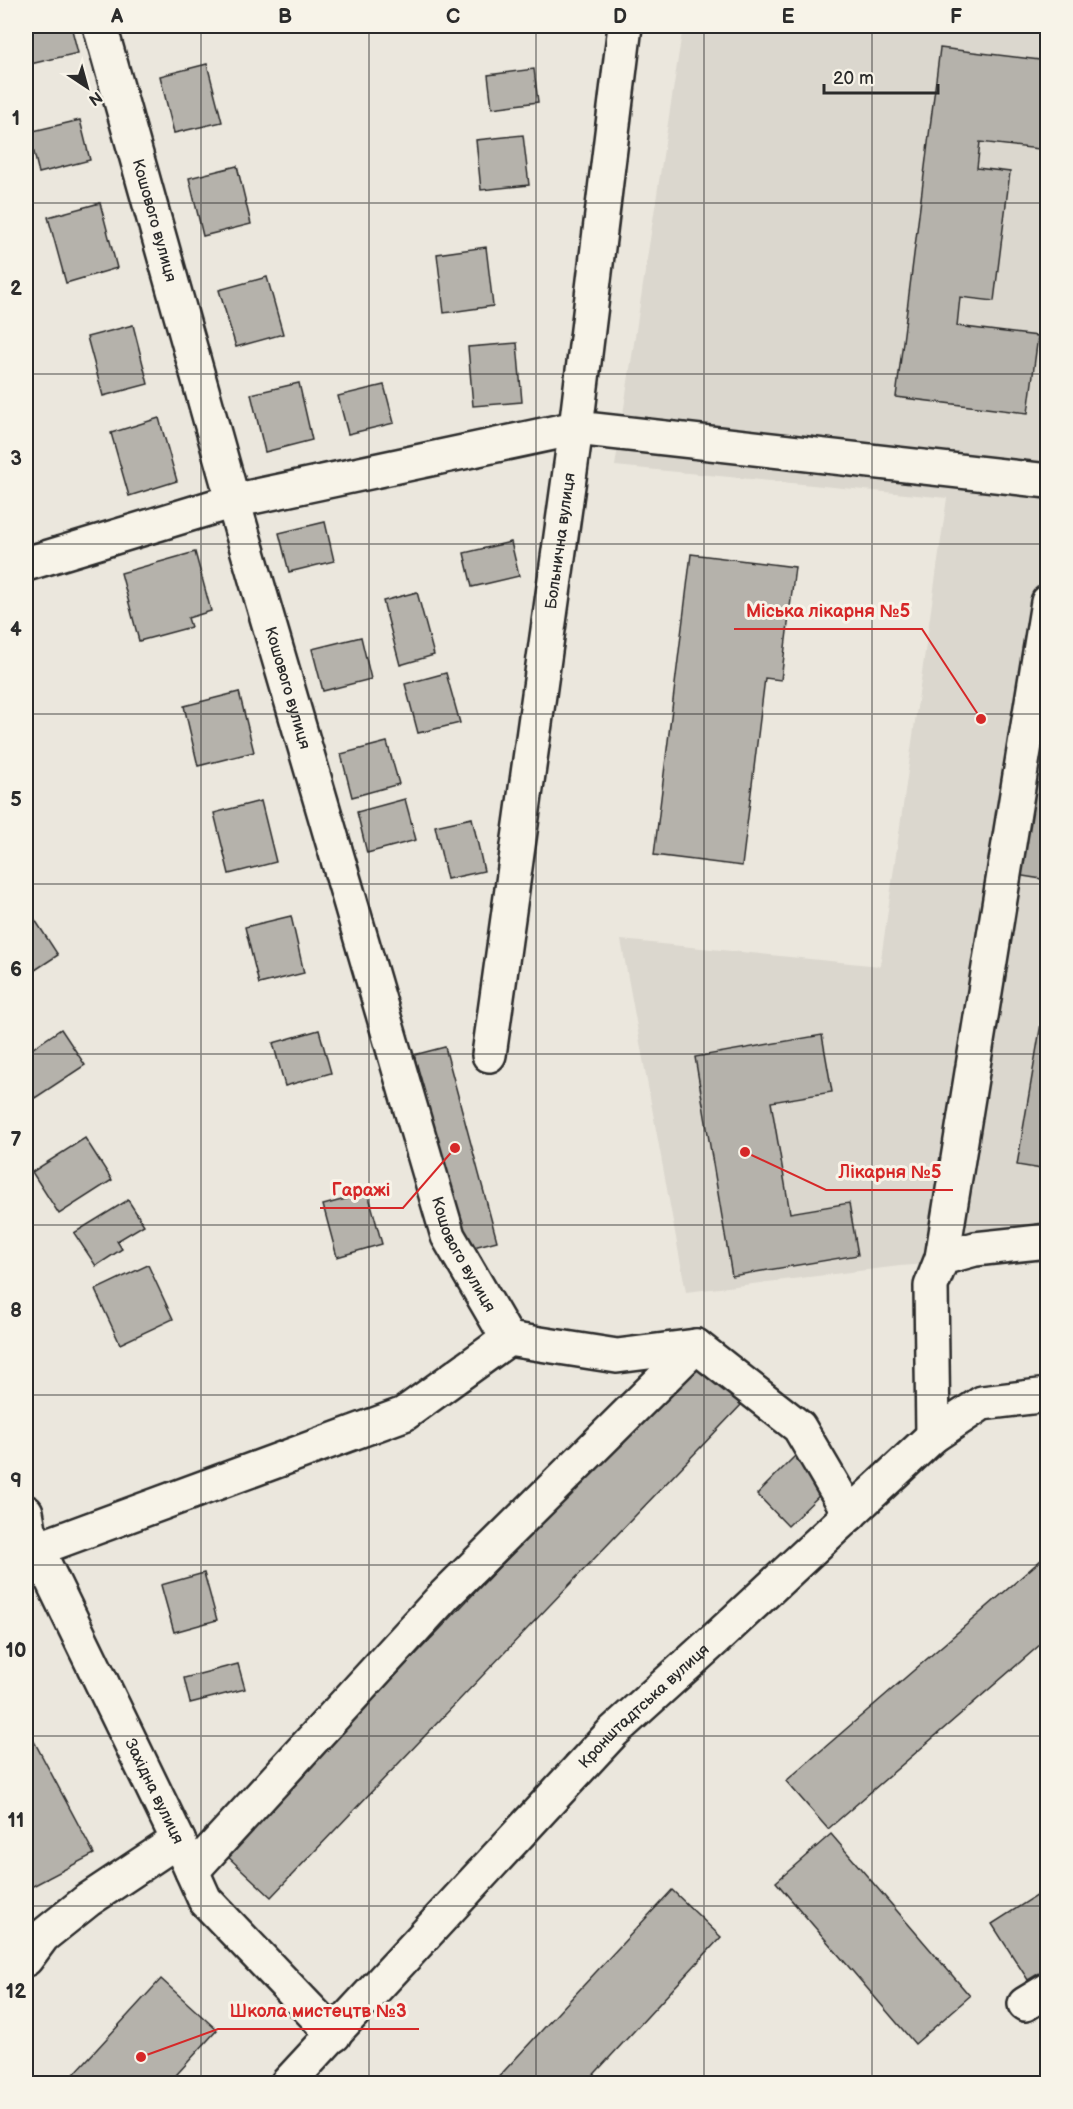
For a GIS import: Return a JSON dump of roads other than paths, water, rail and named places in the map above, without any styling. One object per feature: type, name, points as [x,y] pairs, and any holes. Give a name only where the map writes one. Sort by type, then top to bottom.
[{"type":"street","name":"Кошового вулиця","points":[[100,26],[232,501],[448,1236],[508,1339]]},
{"type":"street","name":"Больнична вулиця","points":[[489,1055],[576,428],[625,26]]},
{"type":"street","points":[[26,564],[232,501],[576,428],[1047,481]]},
{"type":"street","points":[[933,1436],[931,1286],[942,1258],[1047,602]]},
{"type":"street","points":[[942,1258],[975,1249],[1047,1241]]},
{"type":"street","points":[[29,1530],[404,1414],[508,1339],[617,1356],[696,1346],[799,1427],[850,1514]]},
{"type":"street","points":[[192,1871],[445,1595],[696,1346]]},
{"type":"street","name":"Кронштадтська вулиця","points":[[287,2084],[613,1732],[933,1436],[982,1403],[1047,1395]]},
{"type":"street","name":"Західна вулиця","points":[[29,1530],[205,1900],[334,2035]]},
{"type":"street","points":[[26,1959],[43,1936],[88,1900],[178,1840]]},
{"type":"place","name":"Міська лікарня №5","points":[[981,719]]},
{"type":"place","name":"Гаражі","points":[[455,1148]]},
{"type":"place","name":"Лікарня №5","points":[[745,1152]]},
{"type":"place","name":"Школа мистецтв №3","points":[[141,2057]]}]
